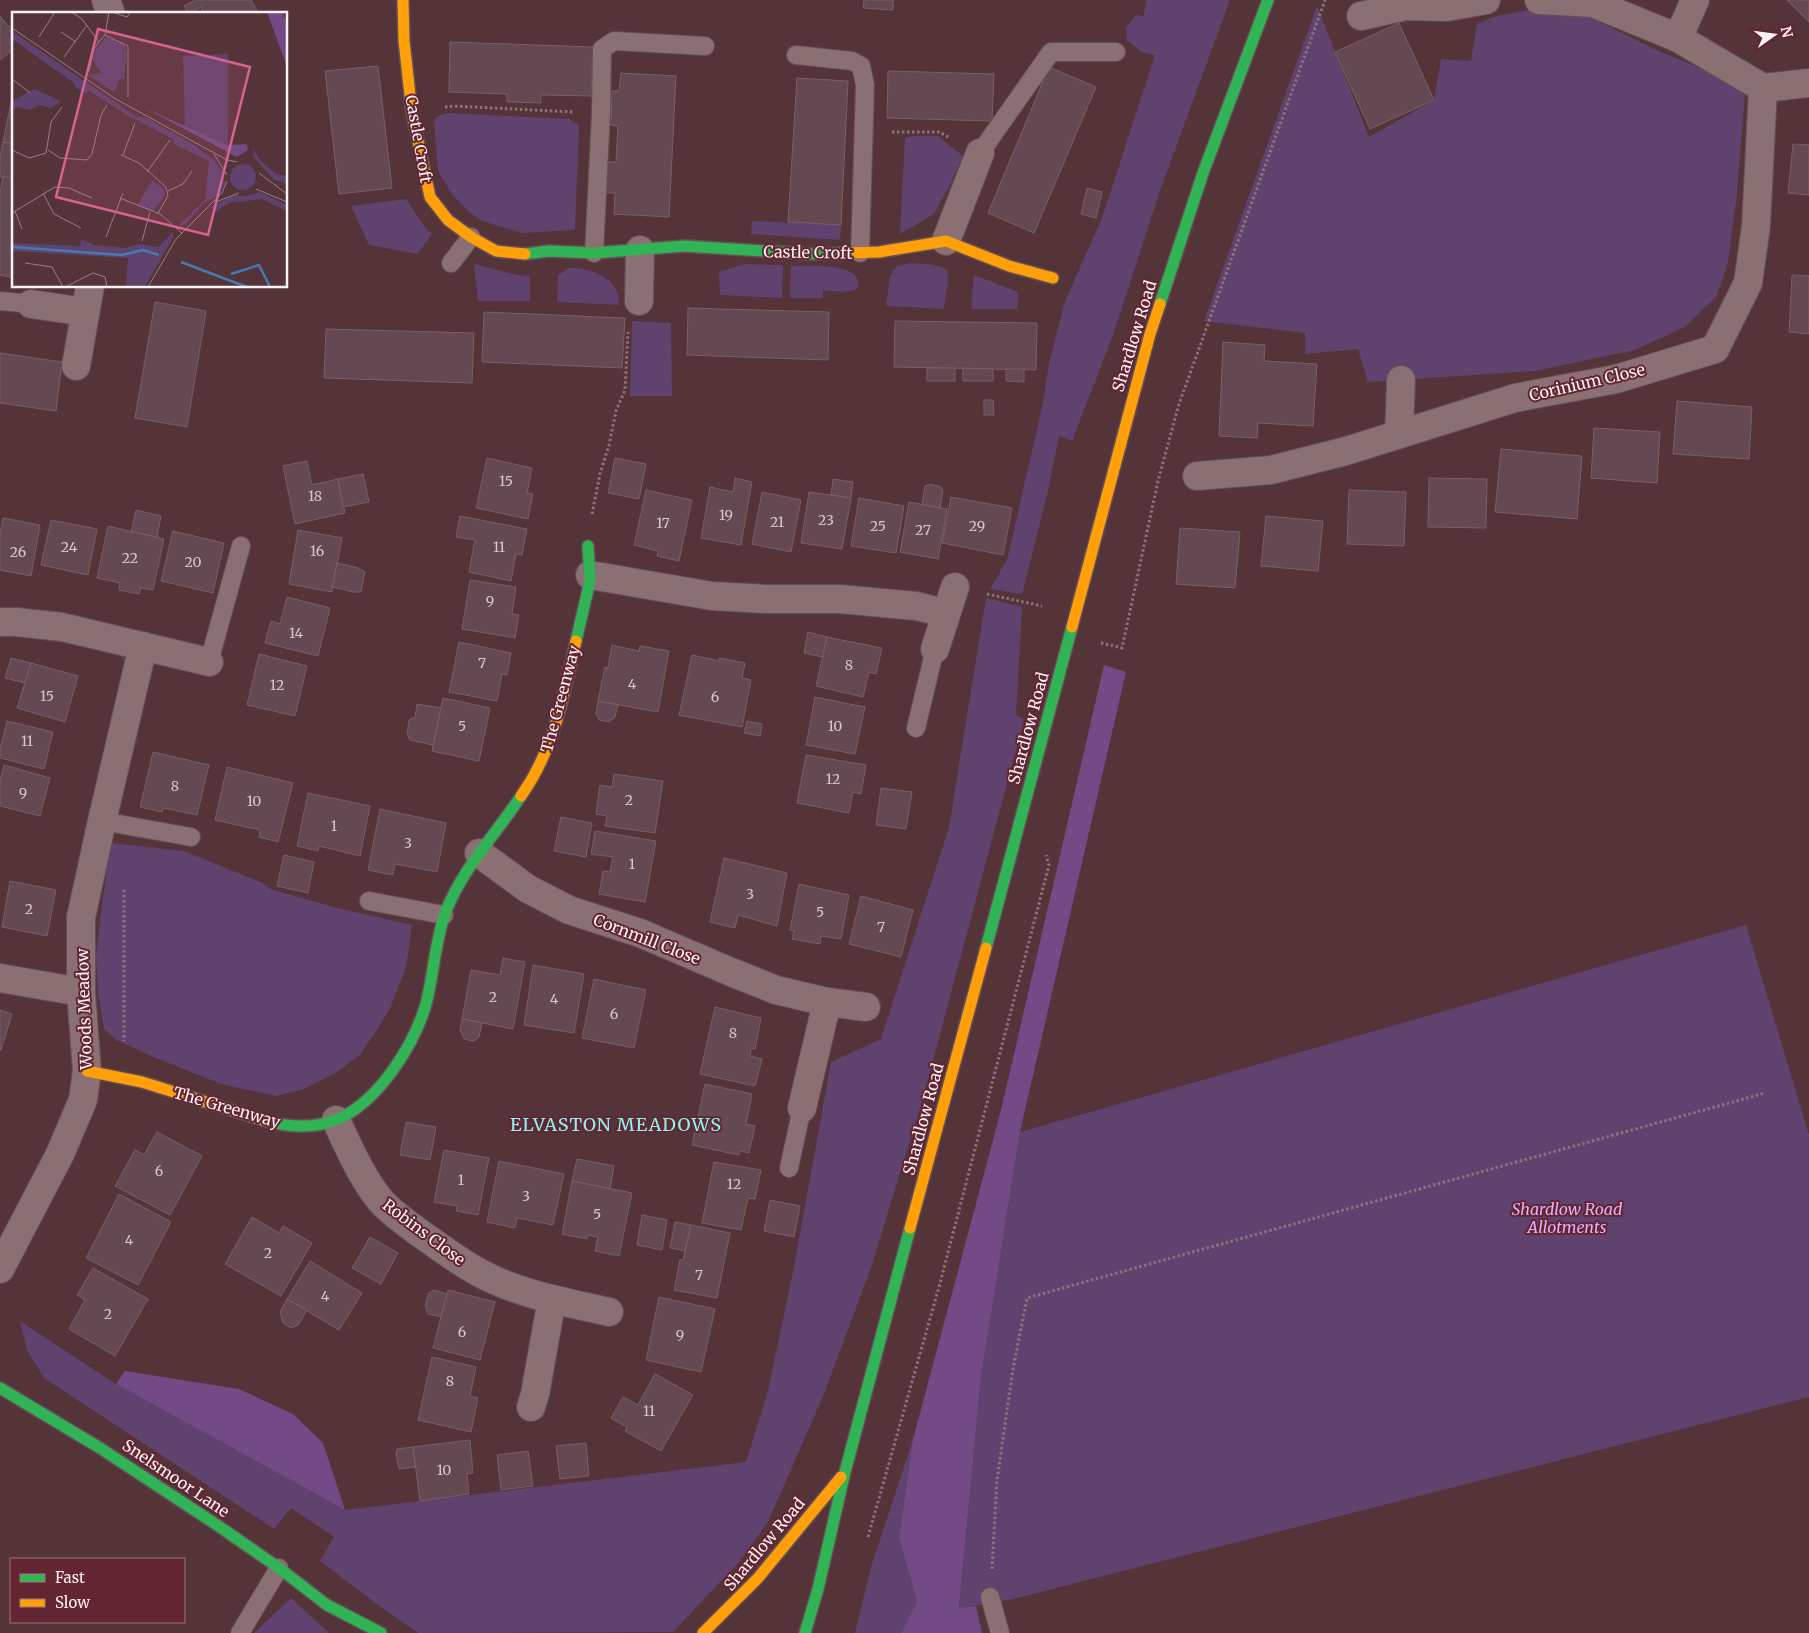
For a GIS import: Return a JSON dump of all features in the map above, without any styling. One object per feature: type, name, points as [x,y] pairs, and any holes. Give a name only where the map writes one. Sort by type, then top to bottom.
[{"type":"street","points":[[106,0],[110,12]]},
{"type":"street","name":"Castle Croft","points":[[404,0],[404,41],[412,113],[430,197],[448,220],[471,237],[496,251],[524,254],[549,251],[594,253],[684,246],[810,254],[860,253],[879,252],[946,241]]},
{"type":"street","name":"Shardlow Road","points":[[805,1633],[818,1590],[845,1472],[1150,334],[1203,172],[1268,0]]},
{"type":"street","points":[[1361,16],[1405,6],[1447,7],[1486,0]]},
{"type":"street","points":[[1539,0],[1593,3],[1678,38],[1763,88],[1809,83]]},
{"type":"street","points":[[1678,38],[1696,0]]},
{"type":"street","name":"Corinium Close","points":[[1197,476],[1271,470],[1346,451],[1515,398],[1616,379],[1714,349],[1748,283],[1756,226],[1763,88]]},
{"type":"street","points":[[980,153],[946,241],[1009,266],[1053,278]]},
{"type":"street","points":[[639,301],[640,250]]},
{"type":"street","points":[[31,304],[87,299],[76,366]]},
{"type":"street","points":[[1400,434],[1401,380]]},
{"type":"street","name":"The Greenway","points":[[88,1071],[124,1077],[259,1120],[288,1125],[311,1125],[336,1120],[354,1110],[378,1088],[401,1058],[417,1030],[431,982],[444,915],[457,886],[479,852],[512,811],[538,770],[548,750],[559,713],[590,575],[588,546]]},
{"type":"street","points":[[590,575],[712,596],[766,599],[840,599],[916,606],[946,613]]},
{"type":"street","points":[[935,649],[955,586]]},
{"type":"street","points":[[0,622],[62,627],[209,662]]},
{"type":"street","name":"Woods Meadow","points":[[0,1269],[60,1154],[83,1100],[88,1071],[81,992],[81,916],[143,646]]},
{"type":"street","name":"Cornmill Close","points":[[479,852],[528,889],[569,910],[640,933],[776,990],[827,1002],[866,1007]]},
{"type":"street","points":[[0,978],[81,992]]},
{"type":"street","points":[[802,1108],[827,1002]]},
{"type":"street","name":"Robins Close","points":[[336,1120],[368,1184],[382,1202],[449,1254],[480,1273],[552,1299],[609,1312]]},
{"type":"street","points":[[531,1407],[552,1299]]},
{"type":"street","name":"Snelsmoor Lane","points":[[0,1388],[100,1448],[217,1525],[279,1568],[327,1605],[381,1633]]},
{"type":"street","name":"Shardlow Road","points":[[703,1633],[726,1614],[751,1587],[845,1472]]},
{"type":"street","name":"Snelsmoor Lane","points":[[327,1605],[344,1626]]},
{"type":"lane","points":[[594,253],[601,114],[602,49],[614,41],[704,46]]},
{"type":"lane","points":[[980,153],[1051,52],[1116,52]]},
{"type":"lane","points":[[796,55],[852,61],[861,66],[865,85],[860,253]]},
{"type":"lane","points":[[451,263],[471,237]]},
{"type":"lane","points":[[0,301],[31,304]]},
{"type":"lane","points":[[209,662],[242,546]]},
{"type":"lane","points":[[916,728],[935,649]]},
{"type":"lane","points":[[102,821],[191,837]]},
{"type":"lane","points":[[369,901],[444,915]]},
{"type":"lane","points":[[789,1168],[802,1108]]},
{"type":"lane","points":[[240,1633],[279,1568]]},
{"type":"lane","points":[[990,1597],[1000,1633]]},
{"type":"path","points":[[1069,636],[1122,648],[1158,481],[1179,404],[1325,0]]},
{"type":"path","points":[[412,113],[454,106],[601,114]]},
{"type":"path","points":[[864,131],[939,132],[980,153]]},
{"type":"path","points":[[588,546],[593,506],[600,474],[609,445],[616,411],[625,390],[628,315],[637,310],[639,301]]},
{"type":"path","points":[[955,586],[1074,614]]},
{"type":"path","points":[[867,1540],[940,1287],[1049,865],[1044,847]]},
{"type":"path","points":[[124,883],[124,1077]]},
{"type":"path","points":[[990,1597],[997,1480],[1013,1369],[1027,1298],[1765,1093]]},
{"type":"green space","points":[[1146,0],[1230,0],[1161,188],[1112,338],[1072,441],[1059,436],[1049,486],[1022,594],[990,589],[1007,560],[1043,403],[1049,363],[1065,301],[1102,218],[1155,55],[1141,52],[1127,40],[1126,28],[1136,15],[1144,16]]},
{"type":"green space","points":[[1317,6],[1369,137],[1434,100],[1441,59],[1471,61],[1477,24],[1493,17],[1539,8],[1586,15],[1652,48],[1724,78],[1745,94],[1737,193],[1728,263],[1716,297],[1685,327],[1635,350],[1535,371],[1368,382],[1358,349],[1305,354],[1305,333],[1204,321]]},
{"type":"green space","points":[[446,113],[569,119],[579,125],[575,230],[522,233],[482,221],[469,212],[451,193],[438,171],[434,120]]},
{"type":"green space","points":[[913,136],[938,136],[963,156],[934,214],[900,234],[905,138]]},
{"type":"green space","points":[[406,199],[424,226],[432,234],[417,254],[369,245],[351,206]]},
{"type":"green space","points":[[752,221],[841,225],[840,240],[751,234]]},
{"type":"green space","points":[[911,263],[936,265],[947,271],[948,284],[944,309],[886,306],[890,276],[897,266]]},
{"type":"green space","points":[[474,264],[517,275],[530,276],[530,301],[478,301]]},
{"type":"green space","points":[[744,264],[783,265],[782,298],[720,295],[719,272]]},
{"type":"green space","points":[[791,266],[827,266],[845,270],[857,278],[859,286],[855,290],[842,292],[823,290],[823,298],[790,298]]},
{"type":"green space","points":[[569,268],[597,273],[610,281],[618,294],[619,305],[557,302],[558,275]]},
{"type":"green space","points":[[974,275],[1018,292],[1017,309],[971,309]]},
{"type":"green space","points":[[632,321],[671,323],[672,396],[630,396]]},
{"type":"green space","points":[[986,598],[1022,607],[1016,714],[1024,720],[923,1098],[871,1268],[824,1394],[768,1522],[740,1561],[673,1632],[418,1633],[320,1561],[334,1537],[291,1508],[274,1529],[44,1378],[27,1350],[20,1321],[116,1384],[345,1510],[746,1462],[768,1391],[794,1267],[831,1062],[881,1039],[949,827]]},
{"type":"green space","points":[[110,843],[184,851],[263,883],[270,889],[337,908],[412,925],[406,968],[390,1008],[360,1055],[337,1072],[301,1090],[276,1096],[221,1084],[116,1040],[104,1029],[98,993],[96,954]]},
{"type":"green space","name":"Shardlow Road Allotments","points":[[1746,925],[1809,1135],[1809,1397],[1013,1599],[959,1609],[981,1378],[1020,1132]]},
{"type":"green space","points":[[913,1439],[899,1538],[917,1602],[901,1633],[855,1633],[871,1567]]},
{"type":"green space","points":[[291,1598],[329,1633],[254,1633]]},
{"type":"shaded area","points":[[1104,665],[1126,672],[1020,1132],[981,1378],[959,1608],[976,1606],[982,1633],[901,1633],[917,1602],[899,1538],[913,1439],[1001,1110]]},
{"type":"shaded area","points":[[125,1371],[239,1389],[293,1414],[323,1443],[345,1510],[116,1384]]},
{"type":"building","points":[[195,0],[251,0],[258,12],[203,12],[201,7],[192,12],[188,12],[184,6]]},
{"type":"building","points":[[864,0],[893,0],[893,10],[863,8]]},
{"type":"building","points":[[1787,0],[1809,0],[1809,22]]},
{"type":"building","points":[[0,16],[12,31],[12,51],[0,60]]},
{"type":"building","points":[[1399,23],[1434,100],[1370,129],[1335,52]]},
{"type":"building","points":[[450,42],[593,47],[591,96],[541,95],[541,103],[507,102],[507,94],[449,92]]},
{"type":"building","points":[[378,66],[392,188],[339,194],[325,71]]},
{"type":"building","points":[[1049,67],[1096,87],[1034,233],[988,213]]},
{"type":"building","points":[[888,71],[994,74],[992,121],[887,118]]},
{"type":"building","points":[[621,73],[676,76],[669,217],[614,214],[615,193],[606,193],[607,162],[616,162],[618,126],[611,125],[612,91],[619,91]]},
{"type":"building","points":[[797,78],[848,81],[841,225],[788,222]]},
{"type":"building","points":[[10,108],[12,108],[12,144],[3,142]]},
{"type":"building","points":[[3,142],[12,144],[12,179],[0,177],[0,156]]},
{"type":"building","points":[[1793,144],[1809,145],[1809,195],[1788,193]]},
{"type":"building","points":[[3,176],[12,178],[12,278],[0,275],[0,193]]},
{"type":"building","points":[[1087,188],[1102,192],[1096,218],[1081,214]]},
{"type":"building","points":[[1792,275],[1809,276],[1809,334],[1789,332]]},
{"type":"building","points":[[155,302],[206,311],[187,427],[135,418]]},
{"type":"building","points":[[688,308],[829,312],[828,360],[687,355]]},
{"type":"building","points":[[484,312],[625,318],[622,368],[482,362]]},
{"type":"building","points":[[895,321],[1037,323],[1036,370],[894,367]]},
{"type":"building","points":[[326,329],[474,333],[472,383],[324,378]]},
{"type":"building","points":[[1223,342],[1265,345],[1264,361],[1317,364],[1313,426],[1258,423],[1257,438],[1219,436]]},
{"type":"building","points":[[0,353],[62,362],[56,411],[0,403]]},
{"type":"building","points":[[927,368],[955,368],[955,381],[927,381]]},
{"type":"building","points":[[963,368],[993,369],[993,381],[963,381]]},
{"type":"building","points":[[1006,369],[1024,369],[1024,382],[1006,381]]},
{"type":"building","points":[[984,400],[993,400],[994,415],[984,415]]},
{"type":"building","points":[[1677,401],[1752,407],[1749,459],[1673,454]]},
{"type":"building","points":[[1594,428],[1660,432],[1657,483],[1591,478]]},
{"type":"building","points":[[1501,449],[1582,456],[1577,519],[1495,512]]},
{"type":"building","points":[[487,458],[532,468],[527,493],[533,494],[528,519],[476,508]]},
{"type":"building","points":[[615,458],[646,464],[639,499],[608,493]]},
{"type":"building","points":[[307,461],[312,485],[338,479],[345,513],[295,524],[283,466]]},
{"type":"building","points":[[363,474],[369,502],[343,507],[338,479]]},
{"type":"building","points":[[735,478],[752,482],[741,545],[701,538],[710,487],[733,492]]},
{"type":"building","points":[[1429,478],[1487,479],[1486,528],[1428,527]]},
{"type":"building","points":[[833,479],[853,482],[851,498],[831,495]]},
{"type":"building","points":[[931,484],[941,487],[943,490],[940,508],[922,505],[925,486]]},
{"type":"building","points":[[646,490],[692,500],[679,561],[657,556],[658,551],[634,545]]},
{"type":"building","points":[[1349,490],[1406,492],[1404,546],[1347,544]]},
{"type":"building","points":[[762,492],[801,500],[791,552],[752,544]]},
{"type":"building","points":[[809,492],[851,498],[842,549],[801,543]]},
{"type":"building","points":[[951,497],[1012,508],[1003,555],[942,543]]},
{"type":"building","points":[[859,498],[904,506],[896,553],[851,546]]},
{"type":"building","points":[[909,502],[947,509],[938,559],[900,552]]},
{"type":"building","points":[[136,510],[161,516],[157,537],[131,532]]},
{"type":"building","points":[[460,516],[527,529],[522,555],[516,554],[511,581],[469,572],[475,540],[456,537]]},
{"type":"building","points":[[1266,516],[1323,521],[1318,571],[1261,566]]},
{"type":"building","points":[[3,518],[40,525],[31,576],[0,570],[0,534]]},
{"type":"building","points":[[51,520],[97,529],[88,575],[41,565]]},
{"type":"building","points":[[108,526],[164,539],[153,590],[141,588],[139,594],[119,590],[120,583],[97,578]]},
{"type":"building","points":[[1180,528],[1240,532],[1235,588],[1176,584]]},
{"type":"building","points":[[298,530],[342,538],[332,592],[289,584]]},
{"type":"building","points":[[173,531],[224,543],[213,593],[161,581]]},
{"type":"building","points":[[337,563],[358,568],[365,572],[361,592],[332,587]]},
{"type":"building","points":[[470,580],[516,587],[512,614],[519,615],[515,638],[462,629]]},
{"type":"building","points":[[287,597],[330,608],[318,656],[265,643],[271,621],[280,624]]},
{"type":"building","points":[[808,632],[827,637],[823,657],[804,653]]},
{"type":"building","points":[[827,637],[882,648],[876,674],[869,672],[863,697],[816,686]]},
{"type":"building","points":[[459,642],[511,653],[507,675],[502,674],[497,701],[449,692]]},
{"type":"building","points":[[612,645],[639,651],[640,646],[669,651],[658,712],[598,701],[605,667],[608,668]]},
{"type":"building","points":[[259,654],[307,666],[295,716],[247,705]]},
{"type":"building","points":[[692,655],[719,661],[719,658],[745,663],[742,678],[751,680],[742,727],[679,715]]},
{"type":"building","points":[[11,658],[31,663],[25,683],[5,678]]},
{"type":"building","points":[[31,663],[78,676],[65,722],[17,708]]},
{"type":"building","points":[[815,697],[865,707],[855,754],[806,745]]},
{"type":"building","points":[[443,698],[490,708],[479,761],[432,751]]},
{"type":"building","points":[[598,701],[618,705],[615,717],[609,722],[599,720],[596,713]]},
{"type":"building","points":[[417,704],[441,708],[433,745],[410,740],[407,733],[409,720],[415,717]]},
{"type":"building","points":[[7,721],[53,732],[44,769],[0,758],[0,749]]},
{"type":"building","points":[[747,721],[762,724],[760,736],[744,733]]},
{"type":"building","points":[[153,752],[209,765],[197,815],[163,808],[162,812],[140,807]]},
{"type":"building","points":[[806,755],[866,765],[861,794],[853,792],[849,813],[797,803]]},
{"type":"building","points":[[4,765],[50,778],[40,816],[0,806],[0,781]]},
{"type":"building","points":[[227,767],[293,783],[278,842],[259,837],[260,830],[215,820]]},
{"type":"building","points":[[614,774],[663,781],[655,833],[605,826],[607,816],[596,814],[600,785],[612,787]]},
{"type":"building","points":[[881,788],[912,792],[906,829],[876,825]]},
{"type":"building","points":[[308,793],[370,806],[360,856],[319,846],[318,851],[297,846]]},
{"type":"building","points":[[380,809],[446,823],[437,872],[395,864],[393,875],[368,870]]},
{"type":"building","points":[[561,817],[592,823],[586,857],[554,851]]},
{"type":"building","points":[[595,831],[656,841],[645,902],[599,894],[603,871],[610,872],[613,857],[591,854]]},
{"type":"building","points":[[284,855],[314,862],[308,893],[277,886]]},
{"type":"building","points":[[724,858],[787,873],[777,926],[738,915],[735,928],[710,922]]},
{"type":"building","points":[[10,881],[56,890],[47,936],[2,927]]},
{"type":"building","points":[[799,884],[849,895],[841,939],[821,936],[820,944],[792,939],[794,931],[790,930]]},
{"type":"building","points":[[861,896],[913,910],[901,957],[849,944]]},
{"type":"building","points":[[503,958],[525,962],[513,1029],[462,1019],[471,970],[500,975]]},
{"type":"building","points":[[533,965],[584,974],[574,1033],[524,1025]]},
{"type":"building","points":[[594,979],[646,990],[634,1048],[582,1038]]},
{"type":"building","points":[[715,1007],[761,1018],[755,1049],[751,1048],[750,1056],[762,1059],[755,1086],[700,1074]]},
{"type":"building","points":[[0,1010],[12,1014],[1,1050],[0,1050]]},
{"type":"building","points":[[462,1019],[482,1023],[479,1037],[474,1041],[464,1039],[460,1030]]},
{"type":"building","points":[[705,1084],[752,1094],[746,1124],[755,1126],[749,1153],[740,1151],[739,1155],[692,1145]]},
{"type":"building","points":[[406,1122],[436,1127],[430,1160],[400,1155]]},
{"type":"building","points":[[157,1132],[202,1156],[170,1215],[115,1186],[135,1150],[144,1155]]},
{"type":"building","points":[[444,1150],[489,1158],[478,1215],[456,1211],[457,1206],[434,1202]]},
{"type":"building","points":[[577,1159],[614,1166],[610,1189],[572,1181]]},
{"type":"building","points":[[499,1161],[564,1174],[553,1225],[517,1218],[515,1228],[487,1222]]},
{"type":"building","points":[[714,1162],[761,1170],[755,1199],[748,1198],[741,1230],[702,1223]]},
{"type":"building","points":[[572,1181],[632,1193],[619,1256],[595,1251],[598,1237],[587,1235],[587,1239],[562,1234]]},
{"type":"building","points":[[119,1194],[171,1222],[138,1285],[86,1258]]},
{"type":"building","points":[[770,1200],[800,1206],[794,1237],[764,1231]]},
{"type":"building","points":[[642,1215],[667,1220],[662,1250],[637,1245]]},
{"type":"building","points":[[252,1217],[279,1233],[283,1226],[312,1243],[281,1296],[225,1264]]},
{"type":"building","points":[[675,1222],[691,1225],[685,1251],[670,1248]]},
{"type":"building","points":[[691,1225],[730,1233],[717,1298],[674,1290],[680,1260],[683,1260]]},
{"type":"building","points":[[370,1237],[398,1253],[381,1284],[352,1268]]},
{"type":"building","points":[[310,1261],[362,1293],[339,1330],[287,1299]]},
{"type":"building","points":[[93,1268],[148,1299],[115,1356],[69,1329],[85,1300],[77,1295]]},
{"type":"building","points":[[434,1290],[447,1294],[442,1317],[428,1314],[425,1306],[429,1293]]},
{"type":"building","points":[[448,1290],[495,1302],[480,1360],[433,1348]]},
{"type":"building","points":[[659,1297],[715,1309],[701,1372],[646,1360]]},
{"type":"building","points":[[287,1299],[307,1310],[298,1325],[291,1328],[283,1323],[280,1312]]},
{"type":"building","points":[[432,1357],[476,1367],[470,1396],[478,1398],[471,1432],[418,1420]]},
{"type":"building","points":[[655,1374],[693,1395],[661,1451],[625,1431],[627,1427],[611,1418],[623,1397],[638,1405]]},
{"type":"building","points":[[470,1440],[473,1473],[467,1474],[469,1494],[420,1501],[413,1447]]},
{"type":"building","points":[[586,1443],[589,1476],[560,1479],[556,1446]]},
{"type":"building","points":[[413,1447],[415,1467],[399,1469],[397,1449]]},
{"type":"building","points":[[528,1451],[533,1486],[501,1490],[497,1455]]},
{"type":"traffic: fast","points":[[1160,304],[1203,173],[1268,0]]},
{"type":"traffic: fast","points":[[525,254],[549,251],[594,253],[684,246],[810,254],[848,253]]},
{"type":"traffic: fast","points":[[576,641],[590,581],[588,546]]},
{"type":"traffic: fast","points":[[986,948],[1072,627]]},
{"type":"traffic: fast","points":[[263,1120],[301,1126],[329,1122],[353,1111],[381,1086],[404,1054],[420,1020],[429,992],[442,922],[453,895],[461,880],[521,796]]},
{"type":"traffic: fast","points":[[805,1633],[818,1589],[845,1472],[910,1228]]},
{"type":"traffic: fast","points":[[0,1388],[100,1448],[217,1525],[279,1568],[327,1605],[381,1633]]},
{"type":"traffic: slow","points":[[403,0],[404,41],[412,113],[430,197],[448,220],[471,237],[496,251],[525,254]]},
{"type":"traffic: slow","points":[[848,253],[879,252],[946,241],[1009,266],[1053,278]]},
{"type":"traffic: slow","points":[[1072,627],[1150,334],[1160,304]]},
{"type":"traffic: slow","points":[[521,796],[533,778],[550,741],[562,702],[576,641]]},
{"type":"traffic: slow","points":[[910,1228],[986,948]]},
{"type":"traffic: slow","points":[[87,1071],[142,1082],[263,1120]]},
{"type":"traffic: slow","points":[[703,1633],[758,1578],[841,1477]]},
{"type":"district","name":"ELVASTON MEADOWS","points":[[616,1124]]}]
